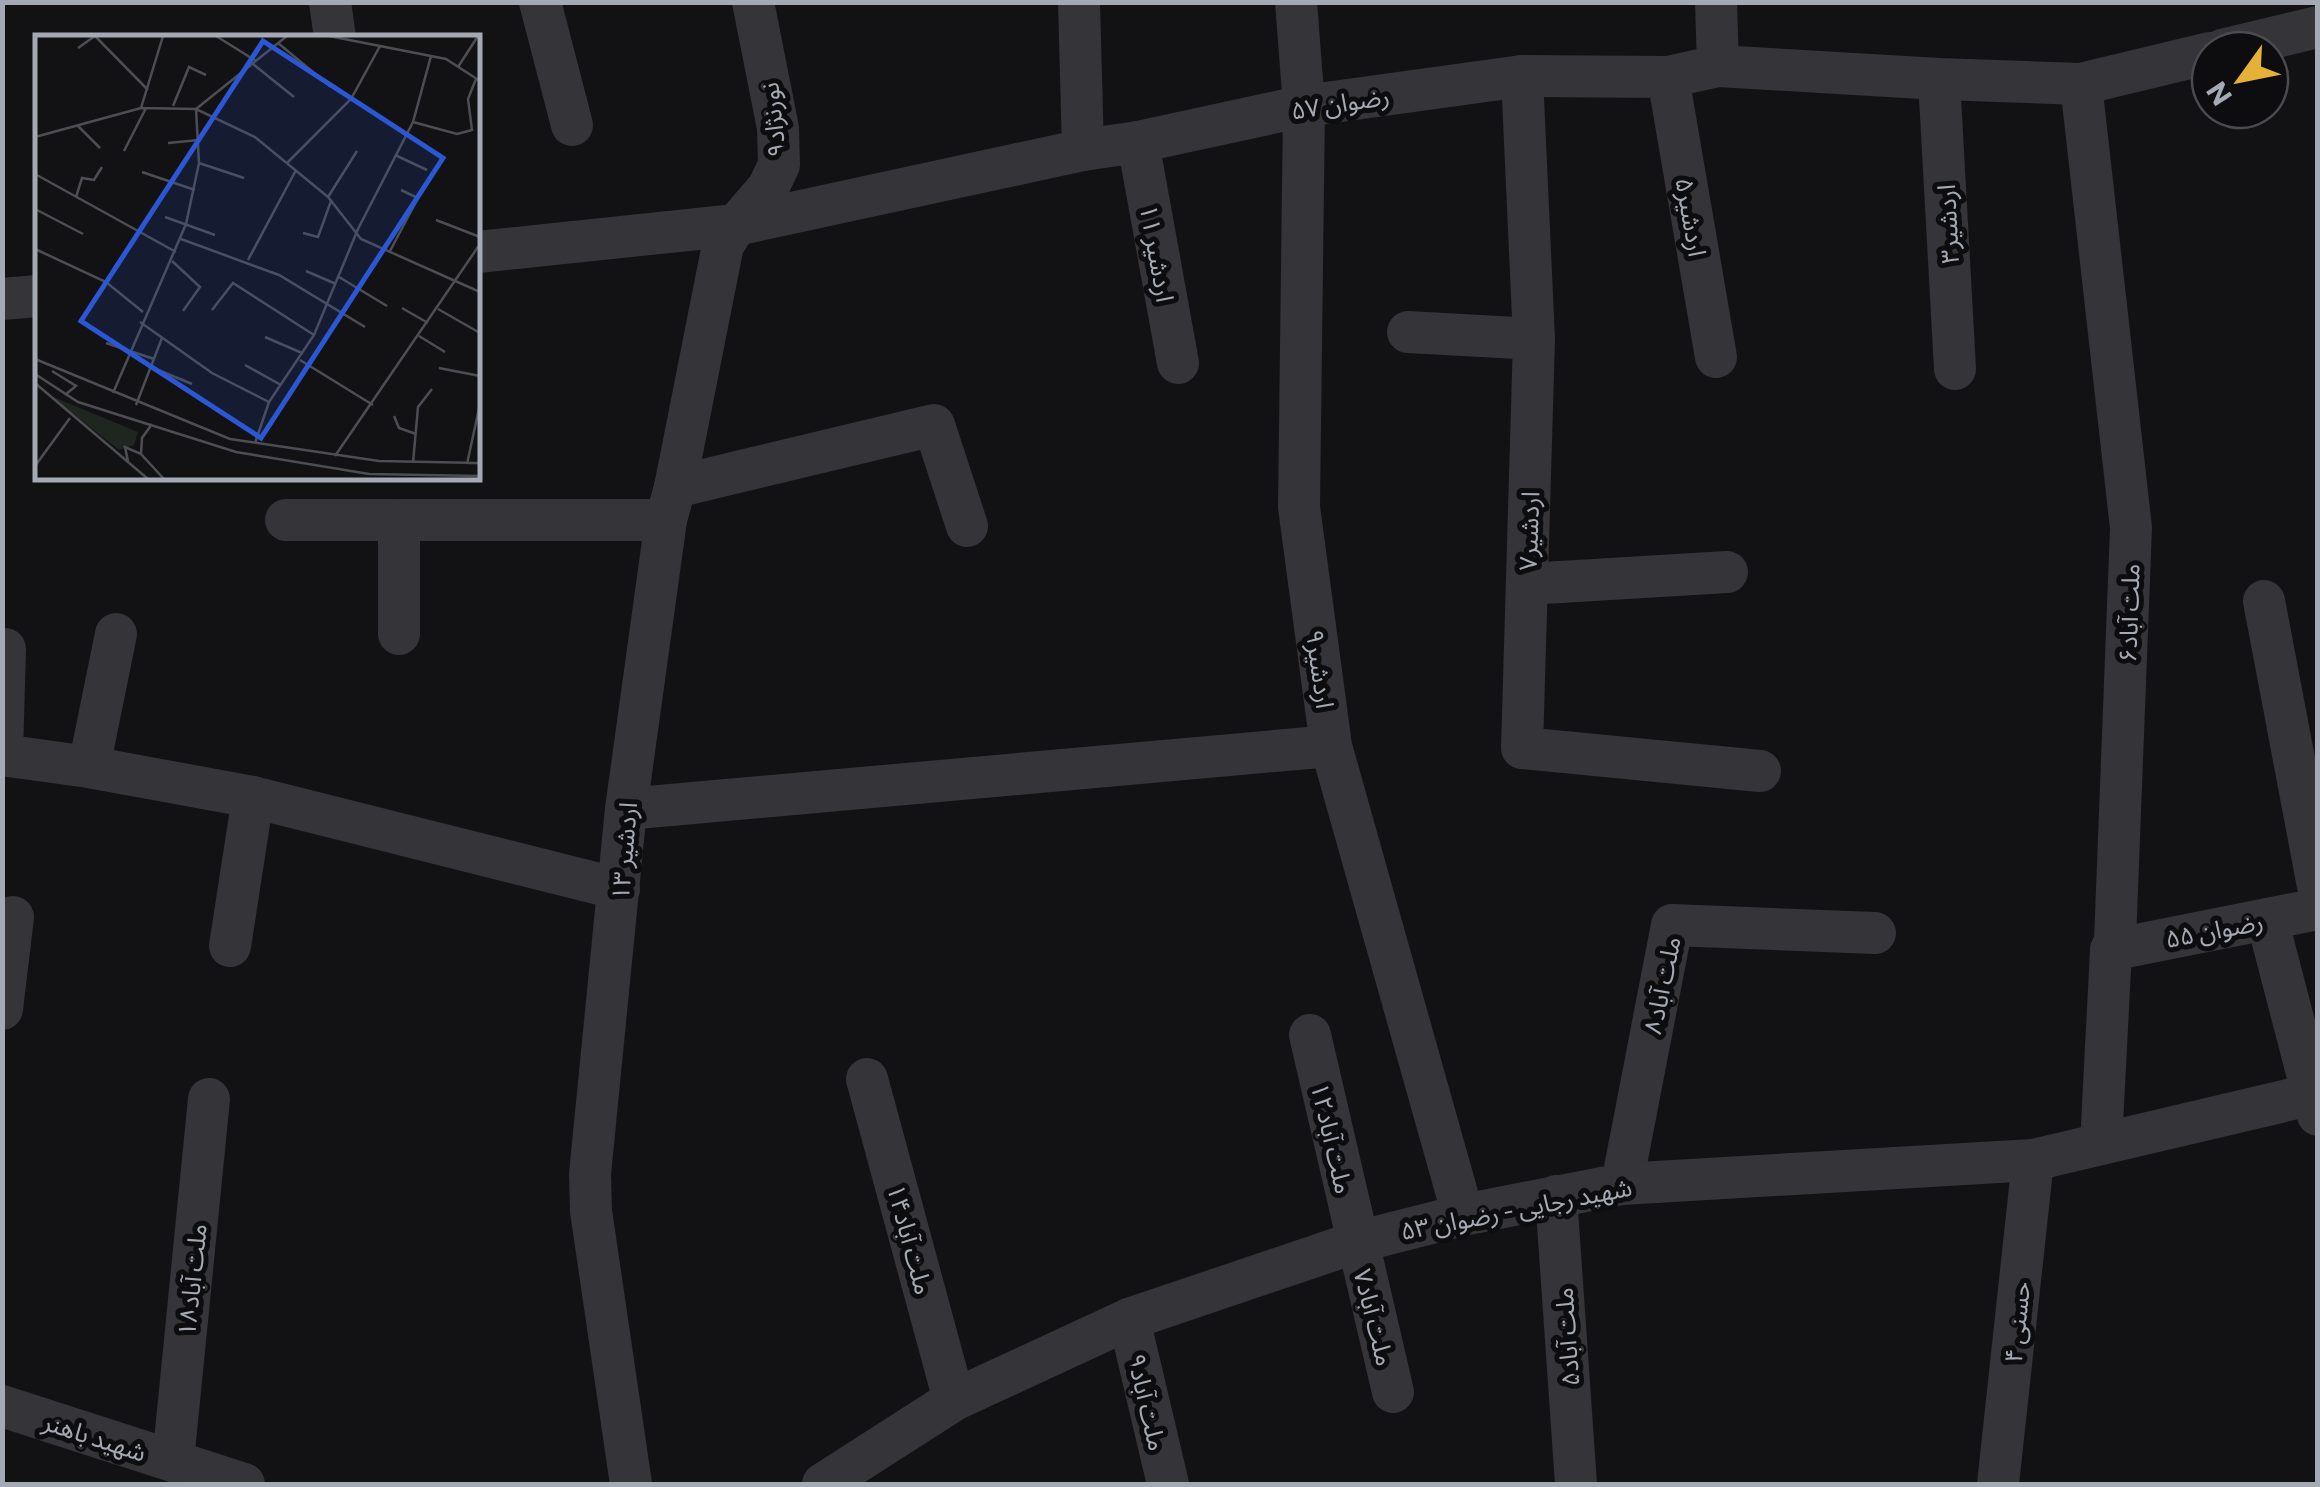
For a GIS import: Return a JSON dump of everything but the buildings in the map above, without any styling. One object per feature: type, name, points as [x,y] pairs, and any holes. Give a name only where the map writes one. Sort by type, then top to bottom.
[{"type":"street","points":[[330,2],[336,35]]},
{"type":"street","points":[[540,2],[572,125]]},
{"type":"street","name":"نورنژاد۹","points":[[736,225],[768,188],[779,165],[778,128],[753,2]]},
{"type":"street","points":[[1079,2],[1083,150]]},
{"type":"street","name":"اردشیر۹","points":[[1296,2],[1304,106],[1299,507],[1331,746],[1463,1215]]},
{"type":"street","points":[[1716,2],[1718,66]]},
{"type":"street","points":[[2290,34],[2318,27]]},
{"type":"street","name":"رضوان ۵۷","points":[[480,252],[736,225],[1304,106],[1522,76],[1668,77],[1718,66],[1939,80],[2081,84],[2190,58]]},
{"type":"street","name":"اردشیر۷","points":[[1522,76],[1534,338],[1522,748],[1760,771]]},
{"type":"street","name":"اردشیر۵","points":[[1668,77],[1716,357]]},
{"type":"street","name":"اردشیر۳","points":[[1939,80],[1955,369]]},
{"type":"street","name":"ملت آباد۶","points":[[2081,84],[2131,528],[2115,941],[2101,1144]]},
{"type":"street","name":"اردشیر ۱۱","points":[[1138,142],[1178,363]]},
{"type":"street","name":"اردشیر ۱۳","points":[[632,1484],[591,1211],[590,1174],[626,809],[670,504],[722,245],[736,225]]},
{"type":"street","points":[[2,299],[35,296]]},
{"type":"street","points":[[1408,332],[1534,338]]},
{"type":"street","points":[[286,520],[399,520],[670,504],[934,425],[967,526]]},
{"type":"street","points":[[399,520],[399,634]]},
{"type":"street","points":[[1527,584],[1727,572]]},
{"type":"street","points":[[2264,601],[2318,886]]},
{"type":"street","points":[[89,767],[116,634]]},
{"type":"street","points":[[5,649],[2,755],[253,797],[619,889]]},
{"type":"street","points":[[626,809],[1331,746]]},
{"type":"street","points":[[230,946],[253,797]]},
{"type":"street","name":"رضوان ۵۵","points":[[2112,950],[2318,909]]},
{"type":"street","points":[[2,1010],[13,917]]},
{"type":"street","points":[[2267,919],[2316,1100]]},
{"type":"street","name":"ملت آباد۸","points":[[1622,1184],[1672,925],[1875,933]]},
{"type":"street","name":"ملت آباد۱۲","points":[[1310,1035],[1357,1242]]},
{"type":"street","name":"ملت آباد۱۴","points":[[867,1078],[954,1400]]},
{"type":"street","name":"ملت آباد۱۸","points":[[150,1465],[209,1099]]},
{"type":"street","name":"شهید رجایی - رضوان ۵۳","points":[[823,1484],[954,1400],[1129,1318],[1357,1242],[1463,1215],[1622,1184],[2034,1160],[2316,1100]]},
{"type":"street","name":"حسنی ۴","points":[[1998,1484],[2034,1160]]},
{"type":"street","name":"ملت آباد۵","points":[[1556,1196],[1576,1481]]},
{"type":"street","name":"ملت آباد۷","points":[[1357,1242],[1393,1392]]},
{"type":"street","name":"ملت آباد۹","points":[[1129,1318],[1168,1484]]},
{"type":"street","name":"شهید باهنر","points":[[2,1406],[150,1465],[244,1484]]}]
